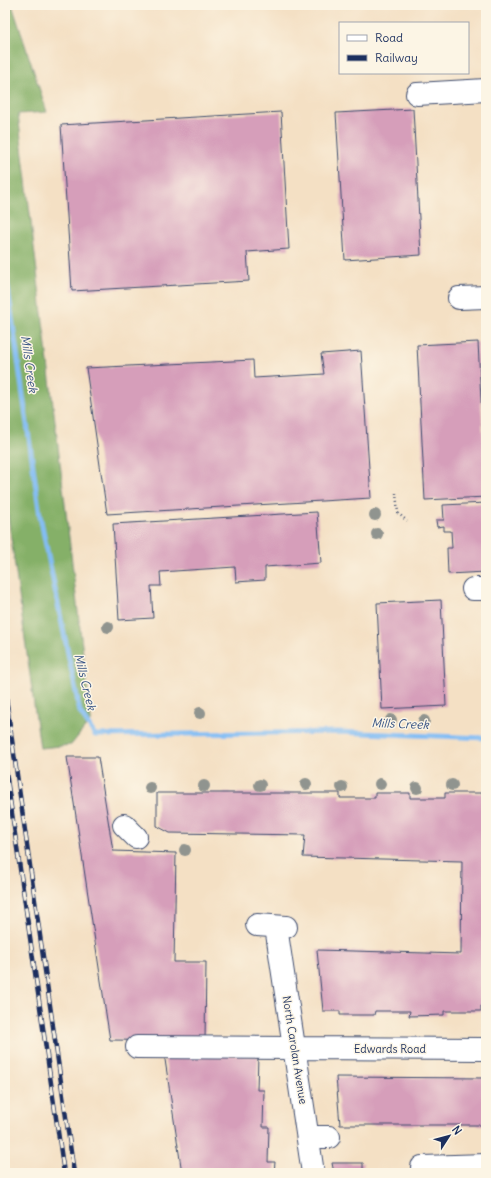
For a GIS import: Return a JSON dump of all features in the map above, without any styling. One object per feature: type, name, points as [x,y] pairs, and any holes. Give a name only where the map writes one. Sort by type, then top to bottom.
[{"type":"street","points":[[417,94],[486,90]]},
{"type":"street","points":[[459,298],[486,297]]},
{"type":"street","name":"North Carolan Avenue","points":[[273,926],[295,1049],[318,1138],[313,1173]]},
{"type":"street","name":"Edwards Road","points":[[137,1047],[486,1049]]},
{"type":"street","points":[[422,1167],[486,1165]]},
{"type":"path","points":[[396,493],[398,513],[407,521]]},
{"type":"green space","points":[[5,5],[12,5],[47,112],[18,114],[91,720],[71,745],[40,748],[5,494]]},
{"type":"building","points":[[413,109],[421,255],[345,260],[336,113]]},
{"type":"building","points":[[281,112],[289,249],[247,252],[249,281],[72,291],[61,125]]},
{"type":"building","points":[[478,342],[486,497],[425,500],[417,345]]},
{"type":"building","points":[[361,351],[371,498],[107,514],[86,368],[253,360],[254,378],[324,374],[321,354]]},
{"type":"building","points":[[486,503],[486,530],[484,530],[484,546],[486,546],[486,572],[448,574],[447,548],[452,548],[451,531],[444,531],[444,526],[437,527],[436,520],[444,520],[443,505]]},
{"type":"building","points":[[317,512],[321,563],[265,567],[265,580],[236,582],[235,567],[160,572],[161,586],[151,586],[153,618],[119,620],[113,524]]},
{"type":"building","points":[[441,600],[446,706],[382,709],[377,603]]},
{"type":"building","points":[[67,757],[98,757],[113,851],[176,853],[174,962],[206,962],[205,1041],[110,1040]]},
{"type":"building","points":[[157,793],[340,793],[340,798],[375,798],[375,793],[410,793],[410,798],[445,798],[445,793],[486,793],[486,1006],[481,1006],[481,1011],[444,1011],[444,1015],[409,1016],[410,1011],[375,1011],[374,1015],[340,1015],[340,1011],[323,1011],[317,950],[461,954],[462,861],[303,857],[305,835],[170,833],[157,826]]},
{"type":"building","points":[[164,1053],[258,1056],[257,1090],[264,1090],[263,1127],[269,1127],[268,1162],[275,1162],[274,1173],[182,1173]]},
{"type":"building","points":[[336,1077],[486,1078],[486,1125],[340,1125]]},
{"type":"building","points":[[332,1163],[363,1163],[363,1173],[334,1173]]},
{"type":"waterway","name":"Mills Creek","points":[[5,268],[40,516],[80,712],[95,735],[338,732],[486,738]]},
{"type":"railway","points":[[5,691],[74,1173]]},
{"type":"railway","points":[[5,765],[64,1173]]}]
